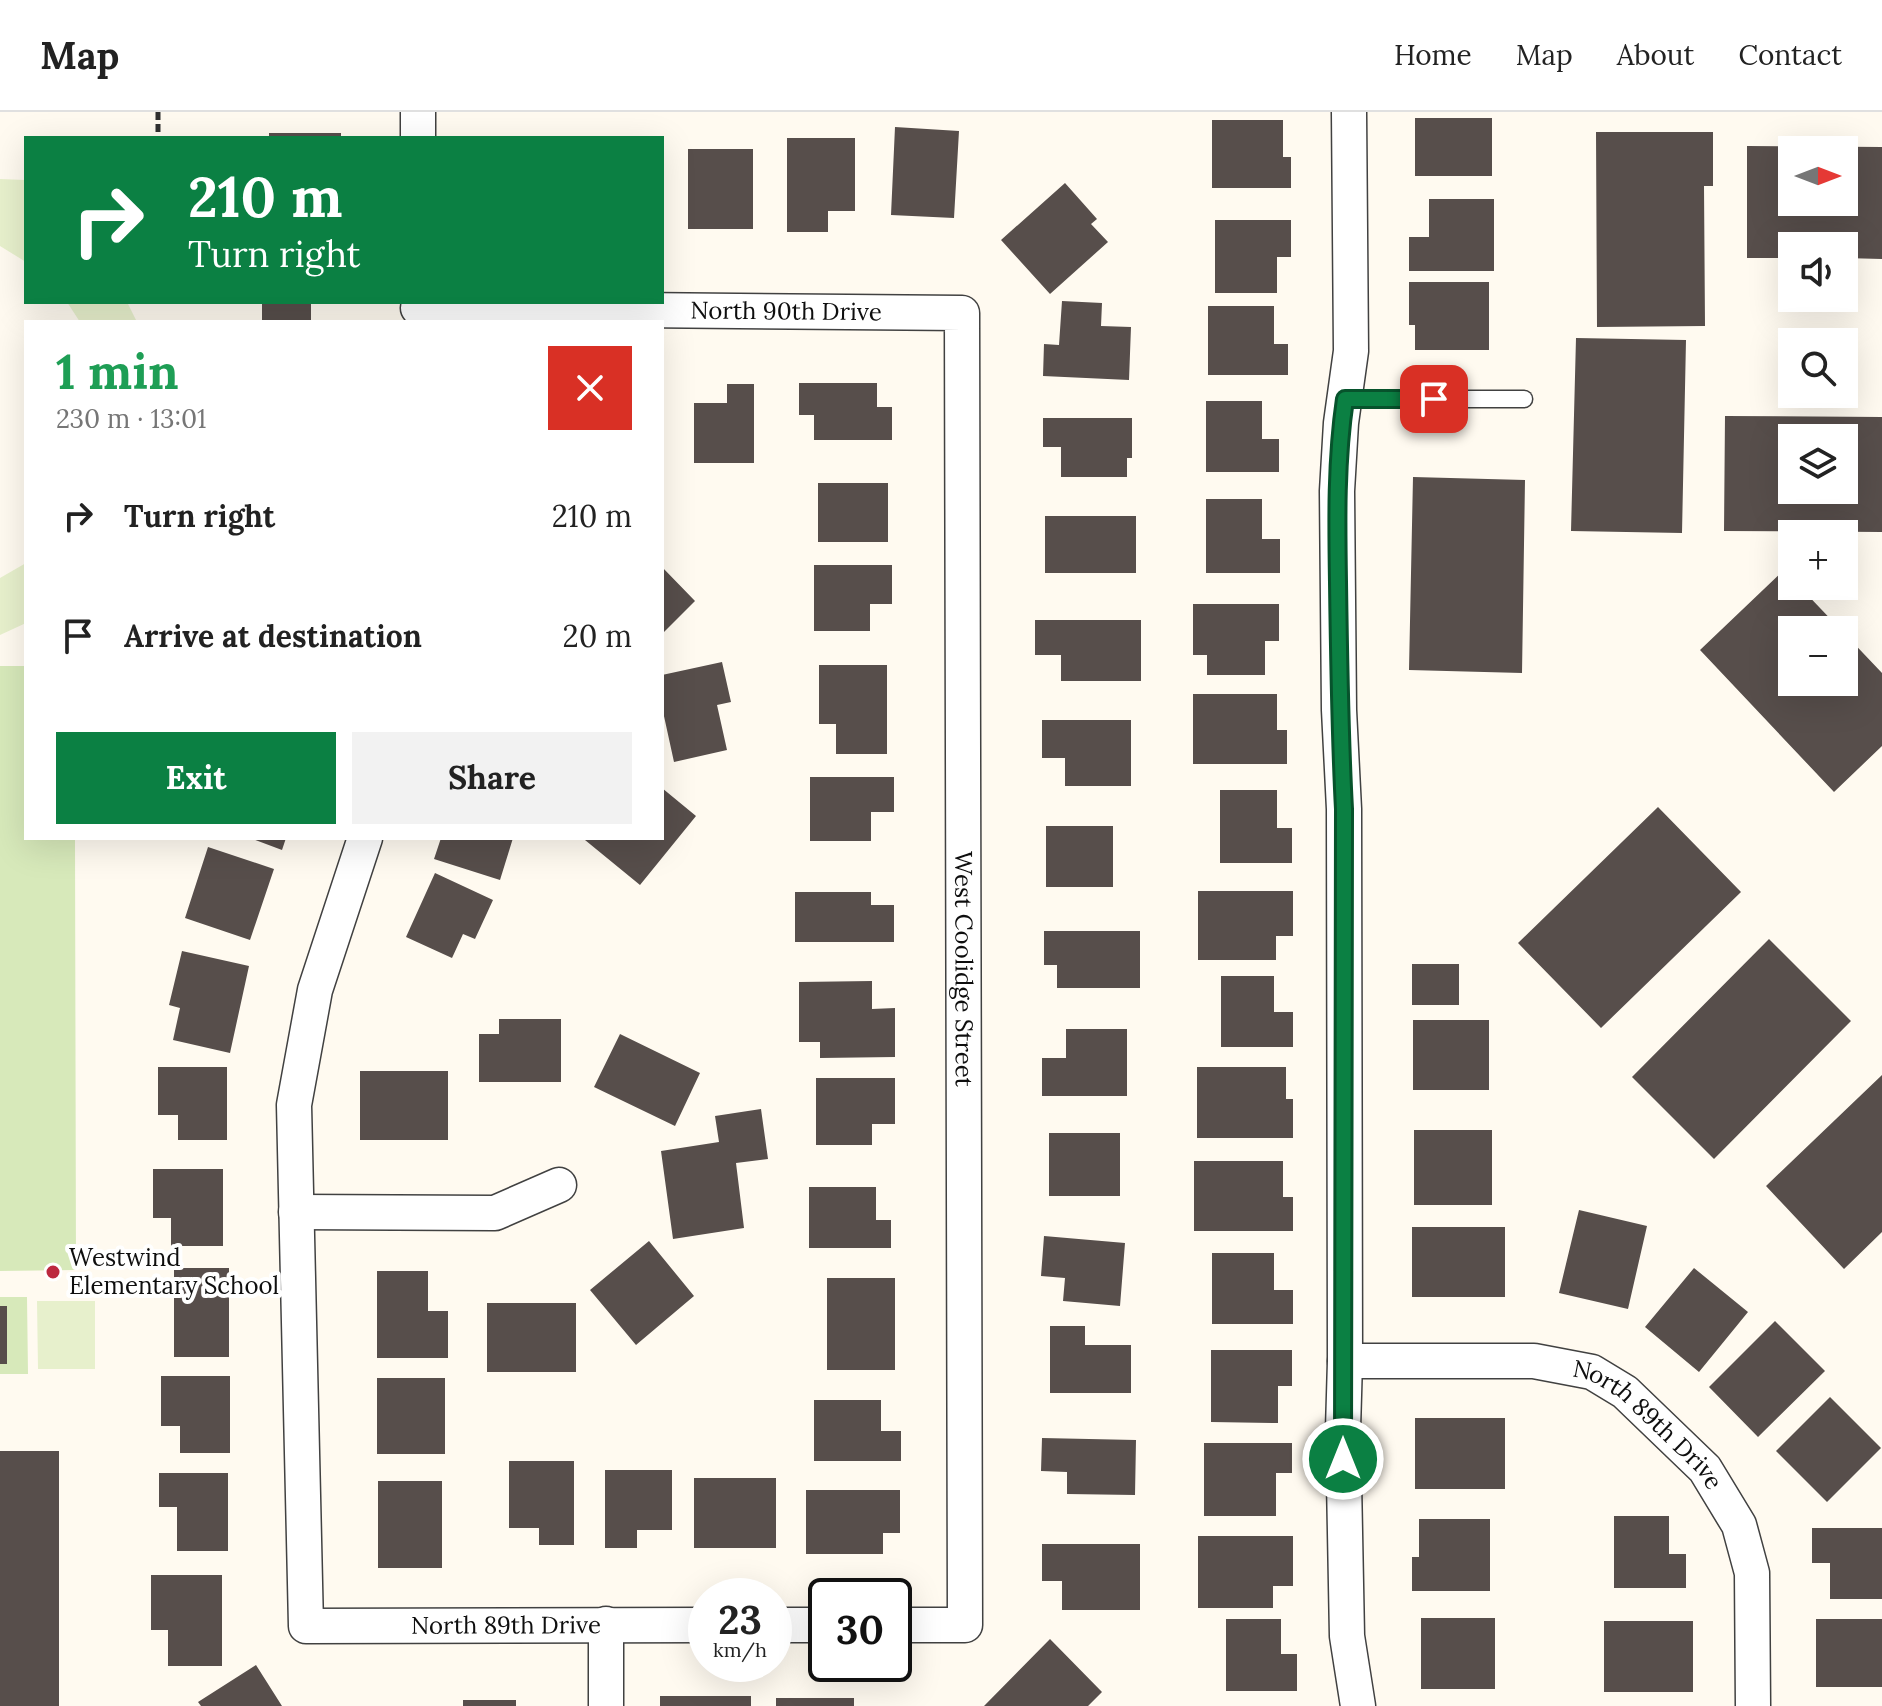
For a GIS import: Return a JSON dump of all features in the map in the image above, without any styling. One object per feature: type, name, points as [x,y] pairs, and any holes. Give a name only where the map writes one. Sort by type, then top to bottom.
[{"type":"street","points":[[418,112],[418,136]]},
{"type":"street","points":[[1349,112],[1351,351],[1337,491],[1339,710],[1344,809],[1343,1429],[1347,1636],[1358,1706]]},
{"type":"street","name":"North 90th Drive","points":[[418,311],[962,313]]},
{"type":"street","name":"West Coolidge Street","points":[[912,1625],[965,1625],[962,313]]},
{"type":"street","points":[[364,840],[315,990],[294,1105],[296,1212],[495,1213],[559,1185]]},
{"type":"street","name":"North 89th Drive","points":[[296,1212],[306,1626],[688,1625]]},
{"type":"street","name":"North 89th Drive","points":[[1345,1361],[1534,1361],[1592,1372],[1625,1392],[1705,1469],[1739,1525],[1752,1573],[1753,1706]]},
{"type":"street","points":[[606,1624],[606,1706]]},
{"type":"lane","points":[[1345,399],[1524,399]]},
{"type":"path","points":[[158,112],[158,136]]},
{"type":"green space","points":[[0,179],[24,180],[24,261],[0,246]]},
{"type":"green space","points":[[68,304],[128,304],[136,320],[79,320]]},
{"type":"green space","points":[[24,564],[24,624],[0,635],[0,578]]},
{"type":"green space","points":[[0,666],[24,666],[24,840],[75,840],[76,1270],[0,1271]]},
{"type":"green space","points":[[0,1297],[27,1297],[28,1374],[0,1374]]},
{"type":"green space","points":[[37,1301],[95,1301],[95,1369],[38,1369]]},
{"type":"building","points":[[1415,118],[1492,118],[1492,176],[1415,176]]},
{"type":"building","points":[[1212,120],[1283,120],[1283,157],[1291,157],[1291,188],[1212,188]]},
{"type":"building","points":[[895,127],[959,131],[954,218],[891,215]]},
{"type":"building","points":[[1596,132],[1713,132],[1713,186],[1704,186],[1705,326],[1597,327]]},
{"type":"building","points":[[269,133],[341,133],[341,136],[269,136]]},
{"type":"building","points":[[787,138],[855,138],[855,211],[828,211],[828,232],[787,232]]},
{"type":"building","points":[[1747,146],[1778,146],[1778,216],[1858,216],[1858,147],[1882,147],[1882,259],[1858,258],[1858,232],[1778,232],[1778,258],[1747,258]]},
{"type":"building","points":[[688,149],[753,149],[753,229],[688,229]]},
{"type":"building","points":[[1065,183],[1097,219],[1091,224],[1108,242],[1050,294],[1001,240]]},
{"type":"building","points":[[1429,199],[1494,199],[1494,271],[1409,271],[1409,237],[1429,237]]},
{"type":"building","points":[[1215,220],[1291,220],[1291,257],[1277,257],[1277,293],[1215,293]]},
{"type":"building","points":[[1409,282],[1489,282],[1489,350],[1415,350],[1415,325],[1409,325]]},
{"type":"building","points":[[1062,301],[1102,303],[1101,326],[1131,327],[1129,380],[1043,376],[1044,344],[1059,345]]},
{"type":"building","points":[[262,304],[311,304],[311,320],[262,320]]},
{"type":"building","points":[[1208,306],[1274,306],[1274,344],[1288,344],[1288,375],[1208,375]]},
{"type":"building","points":[[1576,338],[1686,340],[1682,533],[1571,531]]},
{"type":"building","points":[[799,383],[877,383],[877,407],[892,407],[892,440],[814,440],[814,415],[799,415]]},
{"type":"building","points":[[727,384],[754,384],[754,463],[694,463],[694,403],[727,403]]},
{"type":"building","points":[[1206,401],[1262,401],[1262,439],[1279,439],[1279,472],[1206,472]]},
{"type":"building","points":[[1725,416],[1882,417],[1882,532],[1858,532],[1858,520],[1778,520],[1778,531],[1724,531]]},
{"type":"building","points":[[1043,418],[1132,418],[1132,458],[1127,458],[1127,477],[1061,477],[1061,447],[1043,447]]},
{"type":"building","points":[[1413,477],[1525,480],[1522,673],[1409,670]]},
{"type":"building","points":[[818,483],[888,483],[888,542],[818,542]]},
{"type":"building","points":[[1206,499],[1262,499],[1262,539],[1280,539],[1280,573],[1206,573]]},
{"type":"building","points":[[1045,516],[1136,516],[1136,573],[1045,573]]},
{"type":"building","points":[[814,565],[892,565],[892,604],[870,604],[870,631],[814,631]]},
{"type":"building","points":[[664,569],[695,601],[664,632]]},
{"type":"building","points":[[1778,576],[1778,600],[1812,600],[1828,616],[1778,616],[1778,696],[1858,696],[1858,648],[1882,673],[1882,746],[1834,792],[1700,650]]},
{"type":"building","points":[[1193,604],[1279,604],[1279,641],[1265,641],[1265,675],[1207,675],[1207,655],[1193,655]]},
{"type":"building","points":[[1035,620],[1141,620],[1141,681],[1061,681],[1061,655],[1035,655]]},
{"type":"building","points":[[722,662],[731,702],[717,705],[727,750],[674,762],[664,716],[664,675]]},
{"type":"building","points":[[819,665],[887,665],[887,754],[836,754],[836,724],[819,724]]},
{"type":"building","points":[[1193,694],[1277,694],[1277,730],[1287,730],[1287,764],[1193,764]]},
{"type":"building","points":[[1042,720],[1131,720],[1131,786],[1065,786],[1065,758],[1042,758]]},
{"type":"building","points":[[810,777],[894,777],[894,812],[871,812],[871,841],[810,841]]},
{"type":"building","points":[[664,790],[696,816],[640,885],[585,840],[664,840]]},
{"type":"building","points":[[1220,790],[1277,790],[1277,828],[1292,828],[1292,863],[1220,863]]},
{"type":"building","points":[[1658,807],[1741,892],[1601,1028],[1518,943]]},
{"type":"building","points":[[1046,826],[1113,826],[1113,887],[1046,887]]},
{"type":"building","points":[[255,840],[285,840],[282,850]]},
{"type":"building","points":[[440,840],[512,840],[500,880],[434,859]]},
{"type":"building","points":[[208,847],[274,869],[250,940],[185,918]]},
{"type":"building","points":[[435,873],[493,900],[475,939],[463,934],[452,958],[406,937]]},
{"type":"building","points":[[1198,891],[1293,891],[1293,936],[1276,936],[1276,960],[1198,960]]},
{"type":"building","points":[[795,892],[871,892],[871,905],[894,905],[894,942],[795,942]]},
{"type":"building","points":[[1044,931],[1140,931],[1140,988],[1057,988],[1057,965],[1044,965]]},
{"type":"building","points":[[1769,939],[1851,1021],[1714,1159],[1632,1077]]},
{"type":"building","points":[[182,951],[249,966],[230,1053],[173,1040],[180,1008],[169,1005]]},
{"type":"building","points":[[1412,964],[1459,964],[1459,1005],[1412,1005]]},
{"type":"building","points":[[1221,976],[1274,976],[1274,1012],[1293,1012],[1293,1047],[1221,1047]]},
{"type":"building","points":[[872,981],[872,1009],[895,1008],[895,1057],[820,1058],[820,1042],[799,1042],[799,982]]},
{"type":"building","points":[[499,1019],[561,1019],[561,1082],[479,1082],[479,1034],[499,1034]]},
{"type":"building","points":[[1413,1020],[1489,1020],[1489,1090],[1413,1090]]},
{"type":"building","points":[[1066,1029],[1127,1029],[1127,1096],[1042,1096],[1042,1058],[1066,1058]]},
{"type":"building","points":[[620,1034],[700,1073],[675,1126],[594,1087]]},
{"type":"building","points":[[158,1067],[227,1067],[227,1140],[178,1140],[178,1115],[158,1115]]},
{"type":"building","points":[[1197,1067],[1286,1067],[1286,1099],[1293,1099],[1293,1138],[1197,1138]]},
{"type":"building","points":[[360,1071],[448,1071],[448,1140],[360,1140]]},
{"type":"building","points":[[1882,1075],[1882,1232],[1844,1269],[1766,1186]]},
{"type":"building","points":[[816,1078],[895,1078],[895,1124],[872,1124],[872,1145],[816,1145]]},
{"type":"building","points":[[761,1109],[768,1159],[736,1163],[744,1228],[673,1239],[661,1151],[719,1142],[715,1116]]},
{"type":"building","points":[[1414,1130],[1492,1130],[1492,1205],[1414,1205]]},
{"type":"building","points":[[1049,1133],[1120,1133],[1120,1196],[1049,1196]]},
{"type":"building","points":[[1194,1161],[1283,1161],[1283,1197],[1293,1197],[1293,1231],[1194,1231]]},
{"type":"building","points":[[153,1169],[223,1169],[223,1246],[171,1246],[171,1218],[153,1218]]},
{"type":"building","points":[[809,1187],[876,1187],[876,1220],[891,1220],[891,1248],[809,1248]]},
{"type":"building","points":[[1579,1210],[1647,1226],[1628,1309],[1559,1293]]},
{"type":"building","points":[[1412,1227],[1505,1227],[1505,1297],[1412,1297]]},
{"type":"building","points":[[1044,1236],[1125,1243],[1120,1306],[1063,1301],[1065,1278],[1041,1276]]},
{"type":"building","points":[[649,1241],[694,1296],[636,1345],[590,1290]]},
{"type":"building","points":[[1212,1253],[1274,1253],[1274,1290],[1293,1290],[1293,1324],[1212,1324]]},
{"type":"building","points":[[174,1268],[229,1268],[229,1357],[174,1357]]},
{"type":"building","points":[[1694,1268],[1748,1312],[1699,1372],[1645,1327]]},
{"type":"building","points":[[377,1271],[428,1271],[428,1311],[448,1311],[448,1358],[377,1358]]},
{"type":"building","points":[[827,1278],[895,1278],[895,1370],[827,1370]]},
{"type":"building","points":[[487,1303],[576,1303],[576,1372],[487,1372]]},
{"type":"building","points":[[0,1306],[7,1306],[7,1364],[0,1364]]},
{"type":"building","points":[[1775,1321],[1825,1371],[1758,1437],[1709,1387]]},
{"type":"building","points":[[1050,1326],[1085,1326],[1085,1345],[1131,1345],[1131,1393],[1050,1393]]},
{"type":"building","points":[[1211,1350],[1292,1350],[1292,1386],[1278,1386],[1278,1423],[1211,1422]]},
{"type":"building","points":[[161,1376],[230,1376],[230,1453],[180,1453],[180,1426],[161,1426]]},
{"type":"building","points":[[377,1378],[445,1378],[445,1454],[377,1454]]},
{"type":"building","points":[[1830,1397],[1881,1448],[1827,1502],[1776,1451]]},
{"type":"building","points":[[814,1400],[881,1400],[881,1431],[901,1431],[901,1461],[814,1461]]},
{"type":"building","points":[[1415,1418],[1505,1418],[1505,1489],[1415,1489]]},
{"type":"building","points":[[1042,1438],[1136,1440],[1135,1495],[1067,1494],[1067,1472],[1041,1471]]},
{"type":"building","points":[[1204,1443],[1292,1443],[1292,1473],[1276,1473],[1276,1516],[1204,1516]]},
{"type":"building","points":[[0,1451],[59,1451],[59,1706],[0,1706]]},
{"type":"building","points":[[509,1461],[574,1461],[574,1545],[539,1545],[539,1528],[509,1528]]},
{"type":"building","points":[[605,1470],[672,1470],[672,1530],[637,1530],[637,1548],[605,1548]]},
{"type":"building","points":[[159,1473],[228,1473],[228,1551],[177,1551],[177,1507],[159,1507]]},
{"type":"building","points":[[694,1478],[776,1478],[776,1548],[694,1548]]},
{"type":"building","points":[[378,1481],[442,1481],[442,1568],[378,1568]]},
{"type":"building","points":[[806,1490],[900,1490],[900,1533],[883,1533],[883,1554],[806,1554]]},
{"type":"building","points":[[1614,1516],[1669,1516],[1669,1554],[1686,1554],[1686,1588],[1614,1588]]},
{"type":"building","points":[[1419,1519],[1490,1519],[1490,1591],[1412,1591],[1412,1557],[1419,1557]]},
{"type":"building","points":[[1812,1528],[1882,1528],[1882,1599],[1830,1599],[1830,1563],[1812,1563]]},
{"type":"building","points":[[1198,1536],[1293,1536],[1293,1586],[1273,1586],[1273,1608],[1198,1608]]},
{"type":"building","points":[[1042,1544],[1140,1544],[1140,1610],[1062,1610],[1062,1581],[1042,1581]]},
{"type":"building","points":[[151,1575],[222,1575],[222,1666],[168,1666],[168,1630],[151,1630]]},
{"type":"building","points":[[1421,1618],[1495,1618],[1495,1689],[1421,1689]]},
{"type":"building","points":[[1226,1619],[1281,1619],[1281,1654],[1297,1654],[1297,1691],[1226,1691]]},
{"type":"building","points":[[1816,1619],[1882,1619],[1882,1687],[1816,1687]]},
{"type":"building","points":[[1604,1621],[1693,1621],[1693,1692],[1604,1692]]},
{"type":"building","points":[[1050,1639],[1102,1692],[1088,1706],[984,1706]]},
{"type":"building","points":[[256,1665],[282,1706],[201,1706],[198,1702]]},
{"type":"building","points":[[660,1696],[751,1696],[751,1706],[660,1706]]},
{"type":"building","points":[[776,1698],[854,1698],[854,1706],[776,1706]]},
{"type":"building","points":[[463,1700],[516,1700],[516,1706],[463,1706]]},
{"type":"place","name":"Westwind Elementary School","points":[[53,1272]]},
{"type":"route","points":[[1343,1459],[1344,809],[1339,710],[1337,491],[1341,423],[1345,399],[1434,399]]}]
